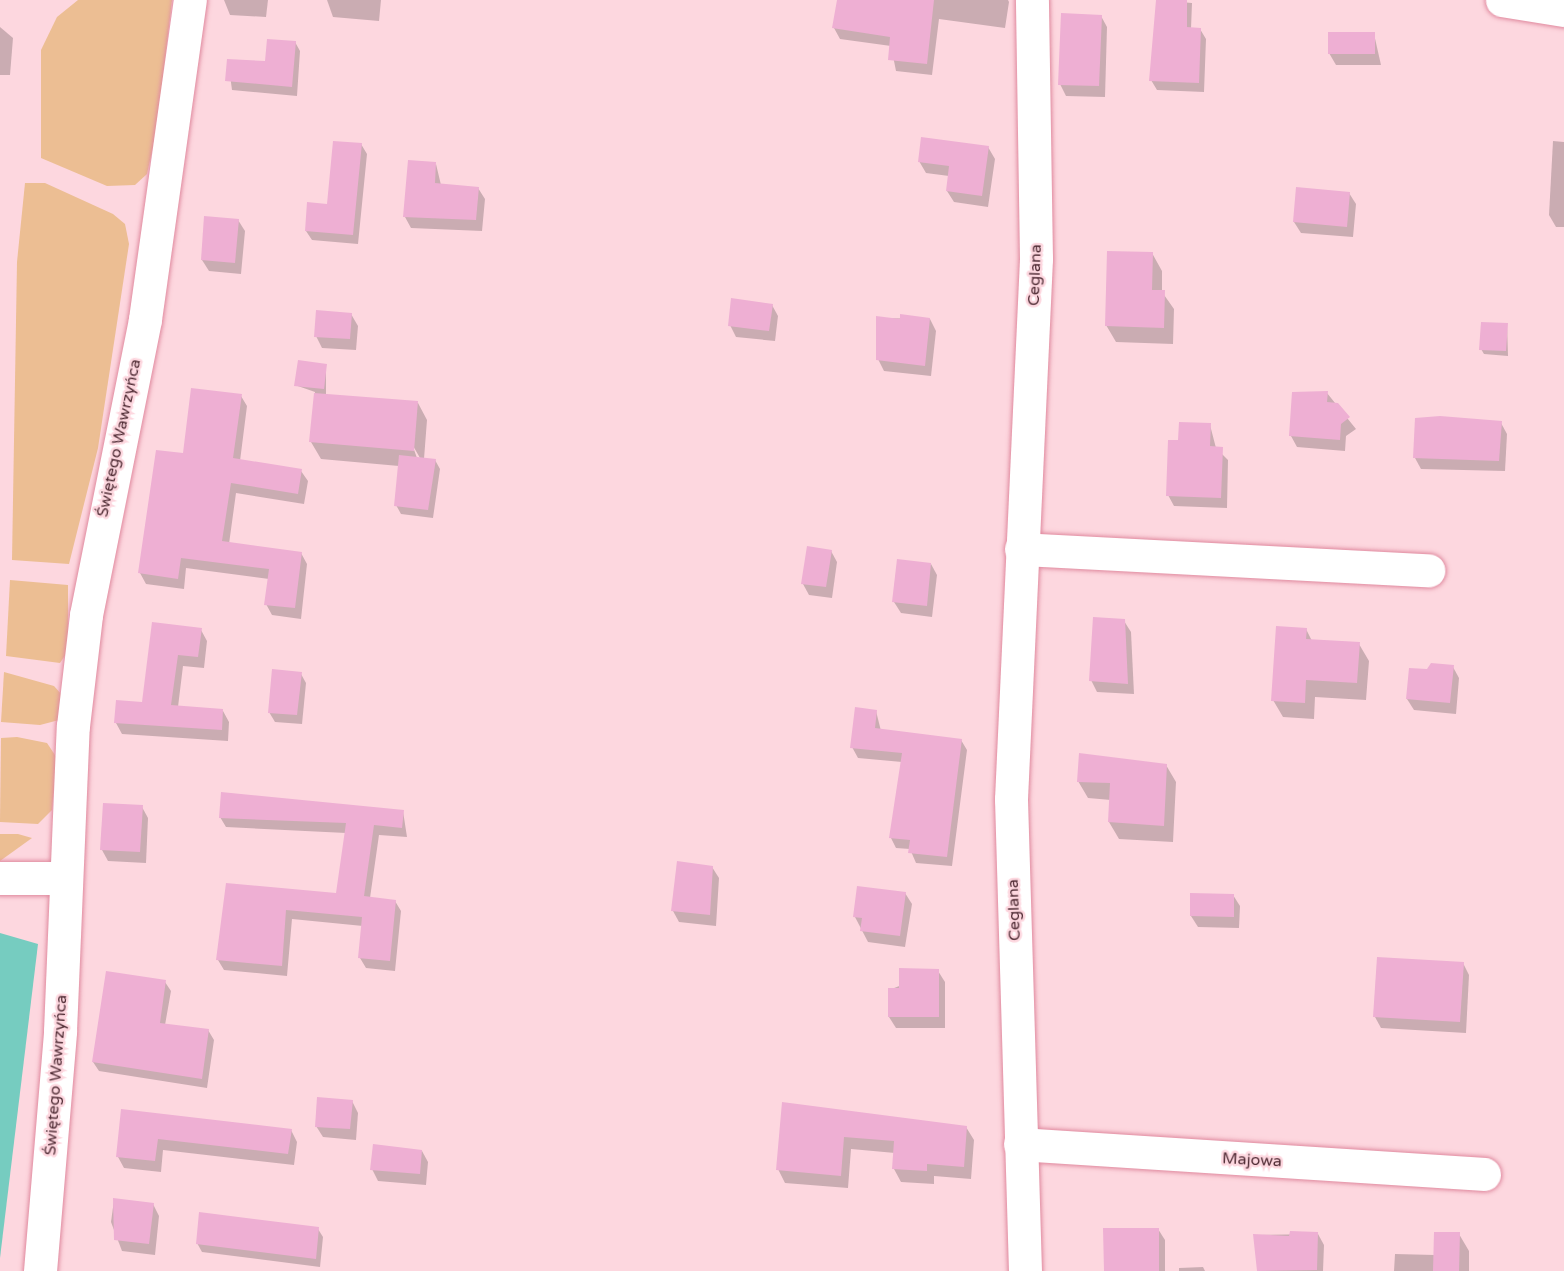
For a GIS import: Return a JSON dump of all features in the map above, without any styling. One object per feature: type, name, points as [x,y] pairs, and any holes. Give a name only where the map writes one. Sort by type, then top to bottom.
[{"type":"street","name":"Świętego Wawrzyńca","points":[[40,1271],[60,1031],[66,878],[86,615],[145,319],[190,0]]},
{"type":"street","name":"Ceglana","points":[[1025,1271],[1011,799],[1036,259],[1032,0]]},
{"type":"street","points":[[1502,0],[1564,10]]},
{"type":"street","points":[[1021,549],[1428,570]]},
{"type":"street","points":[[0,878],[66,878]]},
{"type":"street","name":"Majowa","points":[[1020,1144],[1484,1174]]},
{"type":"shaded area","points":[[78,0],[172,0],[157,129],[147,174],[135,185],[107,186],[41,158],[41,50],[57,17]]},
{"type":"shaded area","points":[[25,183],[45,183],[113,214],[125,224],[129,244],[98,448],[69,564],[12,560],[17,262]]},
{"type":"shaded area","points":[[10,580],[68,585],[68,651],[60,663],[6,656]]},
{"type":"shaded area","points":[[4,672],[54,686],[62,695],[59,720],[40,725],[1,722]]},
{"type":"shaded area","points":[[17,737],[47,743],[57,758],[52,810],[38,824],[0,822],[1,738]]},
{"type":"shaded area","points":[[0,834],[18,834],[32,838],[0,861]]},
{"type":"shaded area","points":[[0,933],[38,944],[0,1258]]},
{"type":"building","points":[[837,0],[934,0],[927,64],[888,60],[890,37],[832,28]]},
{"type":"building","points":[[1156,0],[1187,0],[1187,27],[1201,28],[1199,83],[1149,81]]},
{"type":"building","points":[[1061,13],[1102,15],[1099,86],[1058,85]]},
{"type":"building","points":[[1328,32],[1375,32],[1375,54],[1328,54]]},
{"type":"building","points":[[267,39],[296,41],[292,87],[225,81],[227,59],[265,61]]},
{"type":"building","points":[[921,137],[989,146],[982,196],[946,191],[949,166],[918,162]]},
{"type":"building","points":[[333,141],[362,143],[353,235],[305,231],[307,202],[327,204]]},
{"type":"building","points":[[408,160],[436,162],[435,183],[479,187],[476,220],[403,217]]},
{"type":"building","points":[[1296,187],[1350,192],[1347,227],[1293,222]]},
{"type":"building","points":[[204,216],[239,219],[235,263],[201,260]]},
{"type":"building","points":[[1107,251],[1153,252],[1152,290],[1165,290],[1164,328],[1105,326]]},
{"type":"building","points":[[731,298],[773,304],[769,331],[728,326]]},
{"type":"building","points":[[316,310],[352,313],[350,339],[314,337]]},
{"type":"building","points":[[900,314],[930,318],[925,366],[876,360],[876,316],[900,319]]},
{"type":"building","points":[[1481,322],[1508,323],[1506,351],[1479,350]]},
{"type":"building","points":[[298,360],[327,364],[324,389],[294,386]]},
{"type":"building","points":[[191,388],[242,394],[233,458],[302,469],[298,494],[231,483],[222,541],[302,552],[295,608],[264,605],[269,569],[181,558],[178,579],[138,573],[156,450],[183,453]]},
{"type":"building","points":[[1328,391],[1327,402],[1338,403],[1350,417],[1341,424],[1340,440],[1289,436],[1292,392]]},
{"type":"building","points":[[314,393],[418,401],[414,451],[309,442]]},
{"type":"building","points":[[1440,416],[1502,421],[1499,461],[1413,458],[1415,418]]},
{"type":"building","points":[[1179,422],[1211,423],[1210,446],[1223,447],[1221,498],[1166,496],[1168,440],[1178,440]]},
{"type":"building","points":[[399,455],[436,459],[428,510],[394,506]]},
{"type":"building","points":[[807,546],[832,550],[826,587],[801,584]]},
{"type":"building","points":[[897,559],[931,563],[927,606],[892,602]]},
{"type":"building","points":[[1093,617],[1125,619],[1128,684],[1089,681]]},
{"type":"building","points":[[152,622],[202,628],[198,657],[178,655],[171,705],[223,709],[222,730],[114,723],[116,700],[142,702]]},
{"type":"building","points":[[1276,626],[1307,628],[1306,639],[1360,642],[1357,683],[1306,680],[1305,703],[1271,701]]},
{"type":"building","points":[[1431,663],[1454,665],[1450,703],[1406,699],[1409,668],[1427,669]]},
{"type":"building","points":[[272,669],[302,672],[297,715],[268,713]]},
{"type":"building","points":[[855,707],[877,710],[875,728],[962,739],[947,857],[908,853],[910,840],[889,838],[902,753],[850,748]]},
{"type":"building","points":[[1079,753],[1167,764],[1164,826],[1108,822],[1110,783],[1077,782]]},
{"type":"building","points":[[221,792],[404,810],[402,828],[374,825],[364,896],[396,900],[390,961],[358,958],[362,917],[286,910],[282,966],[216,960],[226,883],[336,893],[346,823],[219,818]]},
{"type":"building","points":[[103,803],[143,805],[140,852],[100,850]]},
{"type":"building","points":[[677,861],[713,866],[710,915],[671,911]]},
{"type":"building","points":[[857,886],[906,892],[900,936],[860,931],[862,918],[853,917]]},
{"type":"building","points":[[1190,893],[1234,894],[1234,917],[1190,916]]},
{"type":"building","points":[[1377,957],[1464,962],[1460,1022],[1373,1017]]},
{"type":"building","points":[[899,968],[939,969],[939,1017],[888,1017],[888,988],[899,988]]},
{"type":"building","points":[[106,971],[166,980],[160,1023],[209,1029],[202,1079],[92,1062]]},
{"type":"building","points":[[317,1097],[353,1100],[350,1129],[315,1127]]},
{"type":"building","points":[[782,1102],[967,1126],[964,1167],[927,1164],[927,1171],[892,1169],[894,1141],[844,1137],[841,1176],[776,1170]]},
{"type":"building","points":[[121,1109],[292,1129],[288,1154],[158,1139],[155,1161],[116,1157]]},
{"type":"building","points":[[373,1144],[422,1150],[420,1174],[370,1170]]},
{"type":"building","points":[[113,1198],[154,1203],[149,1244],[114,1240]]},
{"type":"building","points":[[199,1212],[319,1227],[316,1259],[196,1244]]},
{"type":"building","points":[[1103,1228],[1159,1228],[1159,1271],[1104,1271]]},
{"type":"building","points":[[1290,1231],[1318,1232],[1317,1270],[1257,1271],[1253,1234],[1289,1236]]},
{"type":"building","points":[[1434,1232],[1460,1232],[1459,1271],[1433,1271]]}]
